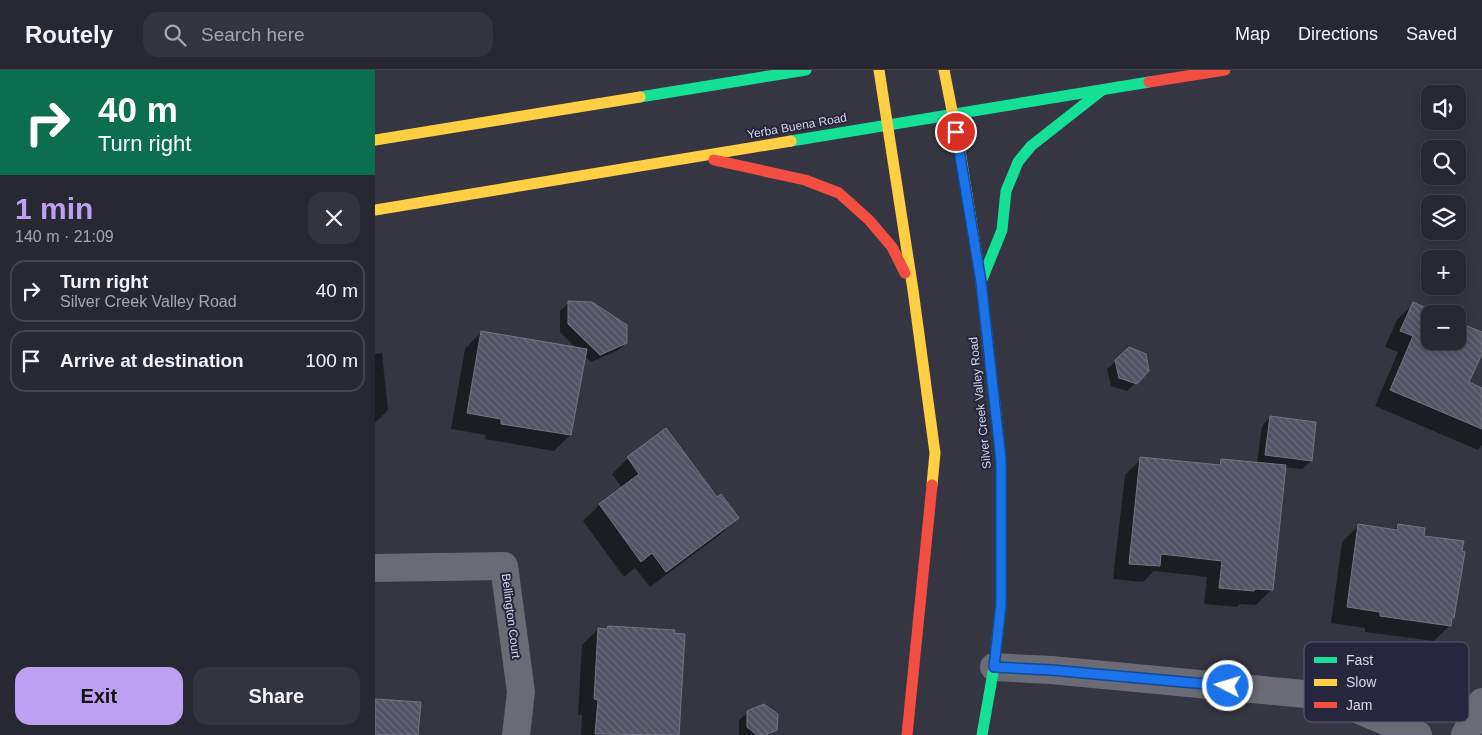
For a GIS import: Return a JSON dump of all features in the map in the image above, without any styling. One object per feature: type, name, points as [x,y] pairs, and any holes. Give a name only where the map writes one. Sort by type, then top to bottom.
[{"type":"main road","points":[[730,84],[747,70]]},
{"type":"main road","points":[[375,140],[730,84],[806,70]]},
{"type":"main road","points":[[879,70],[913,290],[935,453],[907,735]]},
{"type":"main road","name":"Silver Creek Valley Road","points":[[944,70],[960,150],[981,282],[1001,460],[1001,605],[994,667],[982,735]]},
{"type":"main road","name":"Yerba Buena Road","points":[[375,210],[702,157],[952,113],[1225,70]]},
{"type":"main road","points":[[981,282],[1002,230],[1006,191],[1018,162],[1031,146],[1103,90]]},
{"type":"main road","points":[[702,157],[805,180],[839,193],[869,220],[892,247],[913,290]]},
{"type":"street","name":"Bellington Court","points":[[375,568],[504,566],[521,692],[516,735]]},
{"type":"street","points":[[994,667],[1051,670],[1304,694]]},
{"type":"street","points":[[1465,735],[1482,702]]},
{"type":"street","points":[[1388,722],[1419,735]]},
{"type":"building","points":[[568,301],[592,302],[627,325],[627,343],[600,355],[568,324]]},
{"type":"building","points":[[1413,302],[1421,306],[1421,350],[1466,350],[1466,326],[1482,332],[1482,354],[1469,382],[1482,388],[1482,429],[1390,390],[1413,336],[1400,331]]},
{"type":"building","points":[[481,331],[587,349],[571,435],[501,424],[501,419],[467,413]]},
{"type":"building","points":[[1129,347],[1146,354],[1149,371],[1137,384],[1119,378],[1115,360]]},
{"type":"building","points":[[1270,416],[1316,422],[1312,461],[1265,455]]},
{"type":"building","points":[[666,428],[717,497],[721,494],[739,518],[666,572],[652,553],[641,562],[599,504],[639,474],[627,457]]},
{"type":"building","points":[[1140,457],[1220,465],[1221,459],[1286,465],[1273,590],[1255,589],[1254,591],[1219,588],[1222,561],[1161,554],[1160,566],[1129,564]]},
{"type":"building","points":[[1358,524],[1397,530],[1398,524],[1425,528],[1424,536],[1464,541],[1462,551],[1465,552],[1451,626],[1380,616],[1380,612],[1347,607]]},
{"type":"building","points":[[608,626],[675,630],[674,633],[685,634],[679,735],[595,734],[598,700],[594,699],[598,628],[607,629]]},
{"type":"building","points":[[375,699],[421,702],[418,735],[375,735]]},
{"type":"building","points":[[764,704],[778,714],[777,730],[766,735],[757,735],[747,727],[747,711]]},
{"type":"traffic: fast","points":[[640,97],[806,70]]},
{"type":"traffic: fast","points":[[791,141],[1149,82]]},
{"type":"traffic: fast","points":[[981,282],[1002,230],[1006,191],[1018,162],[1031,146],[1101,91]]},
{"type":"traffic: fast","points":[[982,735],[994,667],[1001,605],[1001,460],[997,424]]},
{"type":"traffic: slow","points":[[879,70],[913,290],[935,453],[932,485]]},
{"type":"traffic: slow","points":[[944,70],[960,151],[981,282],[997,424]]},
{"type":"traffic: slow","points":[[375,140],[640,97]]},
{"type":"traffic: slow","points":[[375,210],[791,141]]},
{"type":"traffic: jam","points":[[1149,82],[1225,70]]},
{"type":"traffic: jam","points":[[714,160],[805,180],[839,193],[869,220],[892,247],[905,273]]},
{"type":"traffic: jam","points":[[907,735],[932,485]]},
{"type":"route","points":[[956,132],[981,282],[1001,460],[1001,605],[994,667],[1051,670],[1228,686]]}]
